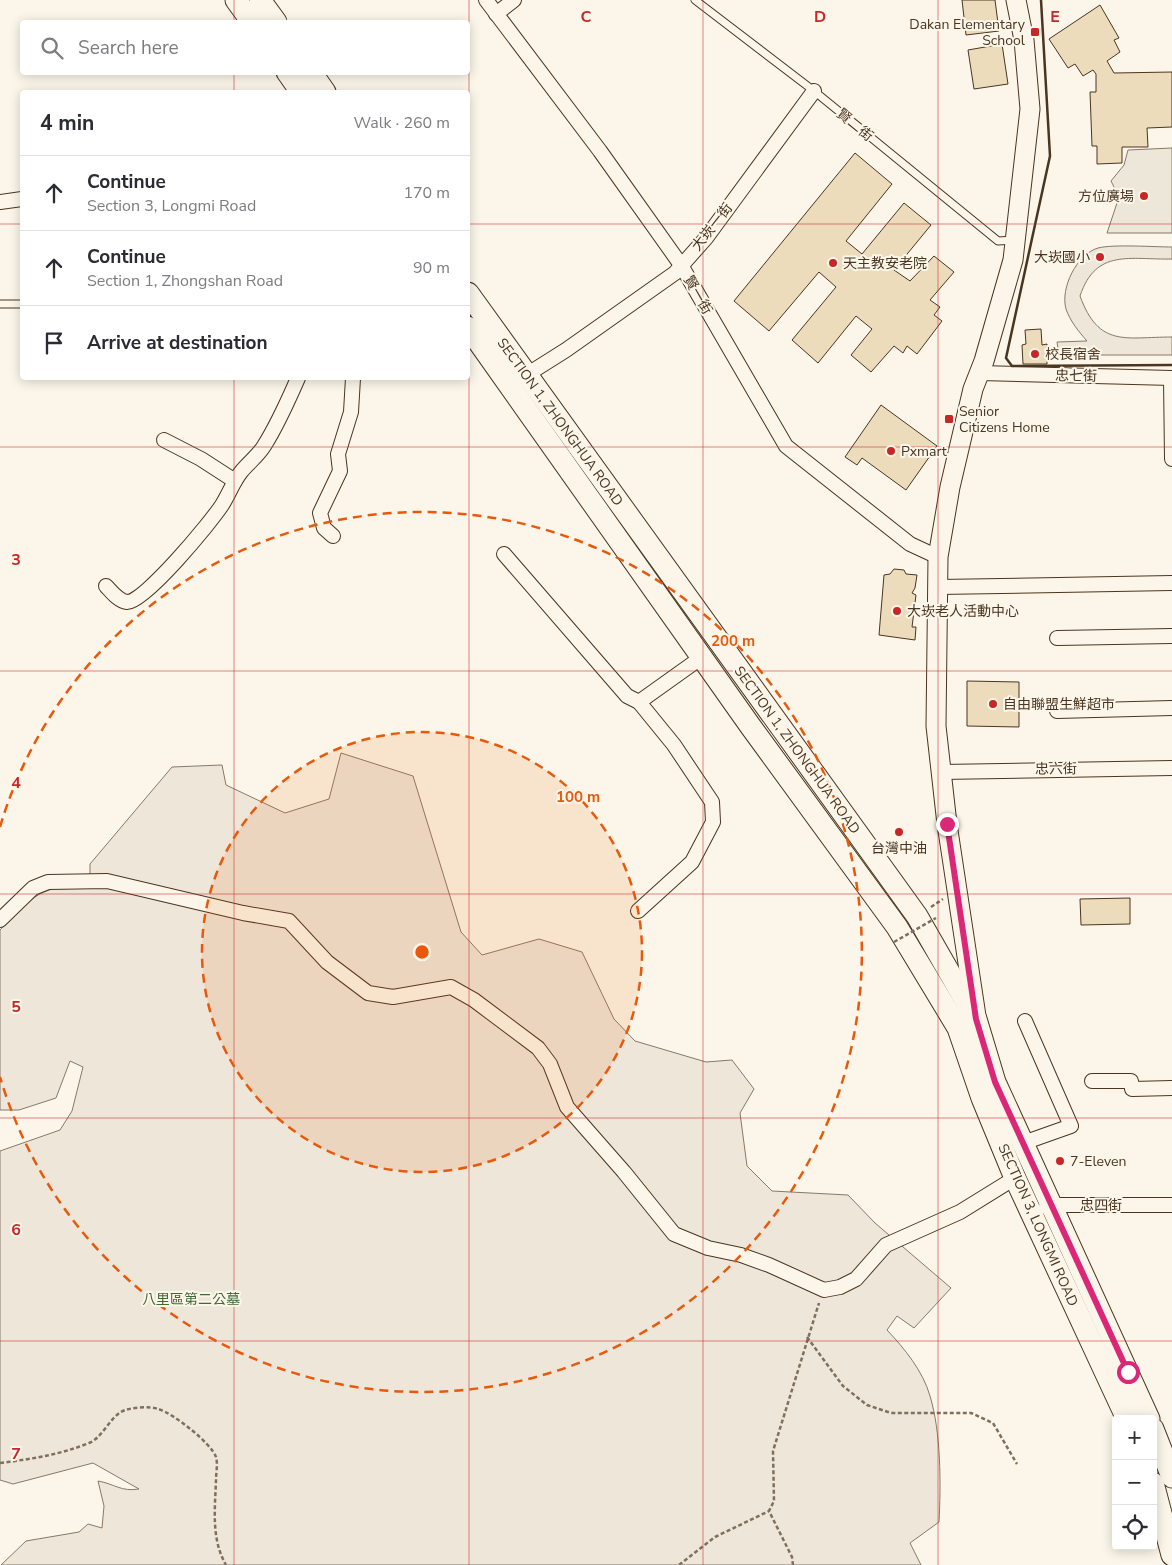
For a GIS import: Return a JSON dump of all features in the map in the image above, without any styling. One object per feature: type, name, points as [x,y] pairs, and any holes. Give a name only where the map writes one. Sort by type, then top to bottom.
[{"type":"main road","points":[[236,0],[251,20]]},
{"type":"main road","points":[[260,0],[275,20]]},
{"type":"main road","points":[[967,1024],[936,726],[938,557],[952,478],[973,389],[980,374],[1013,260],[1016,240],[1030,109],[1024,40],[1016,0]]},
{"type":"main road","points":[[289,75],[300,90]]},
{"type":"main road","points":[[313,75],[324,90]]},
{"type":"main road","name":"SECTION 1, ZHONGHUA ROAD","points":[[470,305],[474,329],[518,381],[917,916],[967,1024]]},
{"type":"main road","name":"SECTION 1, ZHONGHUA ROAD","points":[[518,381],[702,657],[967,1024]]},
{"type":"main road","name":"SECTION 3, LONGMI ROAD","points":[[967,1024],[1023,1143],[1041,1209],[1125,1415]]},
{"type":"main road","name":"SECTION 3, LONGMI ROAD","points":[[967,1024],[982,1098],[1015,1178],[1041,1209],[1147,1415]]},
{"type":"main road","points":[[1157,1439],[1172,1477]]},
{"type":"main road","points":[[1157,1498],[1172,1555]]},
{"type":"street","name":"賢一街","points":[[486,0],[600,151],[681,265],[786,446],[910,544],[938,557]]},
{"type":"street","points":[[496,14],[514,0]]},
{"type":"street","name":"大崁一街","points":[[518,381],[566,350],[675,272],[706,238],[814,91]]},
{"type":"street","points":[[0,202],[20,199]]},
{"type":"street","name":"忠七街","points":[[980,374],[1172,378]]},
{"type":"street","points":[[1172,378],[1172,459]]},
{"type":"street","points":[[106,586],[119,599],[127,602],[139,599],[182,554],[221,506],[234,481],[248,463],[263,449],[286,407],[297,380]]},
{"type":"street","points":[[333,536],[324,528],[320,513],[340,471],[338,454],[351,412],[353,380]]},
{"type":"street","points":[[164,440],[201,459],[234,481]]},
{"type":"street","points":[[504,554],[627,696],[639,702],[674,746],[712,802],[713,822],[692,862],[638,911]]},
{"type":"street","points":[[938,587],[1172,583]]},
{"type":"street","points":[[1057,638],[1172,636]]},
{"type":"street","points":[[639,702],[702,657]]},
{"type":"street","points":[[1057,711],[1172,708]]},
{"type":"street","name":"忠六街","points":[[941,772],[1172,768]]},
{"type":"street","points":[[0,920],[33,888],[48,882],[107,881],[243,913],[288,921],[327,962],[368,993],[392,997],[451,987],[474,1000],[538,1048],[550,1064],[567,1107],[624,1172],[674,1234],[708,1248],[741,1254],[769,1264],[824,1290],[840,1287],[856,1279],[886,1244],[960,1212],[1015,1178]]},
{"type":"street","points":[[1023,1143],[1071,1126],[1025,1021]]},
{"type":"street","points":[[1092,1081],[1131,1082],[1132,1090],[1172,1088]]},
{"type":"street","name":"忠四街","points":[[1041,1209],[1172,1205]]},
{"type":"lane","name":"賢二街","points":[[698,1],[814,91],[998,241],[1016,240]]},
{"type":"lane","points":[[0,304],[20,304]]},
{"type":"path","points":[[894,942],[936,918]]},
{"type":"path","points":[[679,1565],[715,1538],[770,1511],[774,1501],[773,1451],[807,1337],[824,1290]]},
{"type":"path","points":[[807,1337],[842,1386],[867,1405],[891,1414],[971,1413],[993,1423],[1017,1464]]},
{"type":"path","points":[[0,1463],[46,1458],[74,1449],[92,1442],[122,1411],[142,1408],[158,1409],[177,1420],[212,1449],[217,1459],[214,1523],[217,1544],[226,1565]]},
{"type":"path","points":[[770,1511],[792,1557],[793,1565]]},
{"type":"green space","points":[[1105,247],[1172,247],[1172,259],[1129,258],[1105,263],[1095,270],[1080,296],[1087,313],[1105,332],[1127,338],[1172,337],[1172,355],[1059,355],[1057,342],[1087,341],[1070,318],[1065,301],[1068,282],[1077,264],[1083,257],[1090,251]]},
{"type":"green space","name":"八里區第二公墓","points":[[341,753],[413,776],[461,932],[482,955],[539,939],[582,952],[614,1019],[635,1041],[706,1062],[732,1060],[754,1089],[740,1113],[747,1166],[772,1191],[848,1195],[875,1223],[951,1288],[914,1328],[897,1316],[887,1330],[918,1369],[927,1387],[934,1410],[940,1475],[939,1522],[910,1543],[921,1565],[1,1565],[26,1541],[79,1532],[88,1524],[102,1528],[104,1506],[98,1481],[123,1489],[139,1489],[93,1463],[13,1484],[0,1480],[0,1151],[60,1130],[72,1111],[83,1067],[70,1061],[56,1098],[19,1110],[0,1110],[0,930],[30,901],[48,890],[59,887],[90,885],[90,864],[172,767],[222,765],[226,785],[285,813],[329,799]]},
{"type":"shaded area","name":"方位廣場","points":[[1172,148],[1172,233],[1107,233],[1117,203],[1115,189],[1111,181],[1124,165],[1128,150]]},
{"type":"building","points":[[962,0],[995,0],[999,31],[966,35]]},
{"type":"building","points":[[1100,5],[1119,38],[1114,40],[1120,52],[1107,61],[1114,73],[1172,72],[1172,127],[1147,128],[1148,147],[1122,147],[1122,163],[1097,164],[1097,146],[1092,146],[1090,92],[1096,92],[1096,74],[1093,70],[1083,76],[1075,64],[1068,68],[1049,39]]},
{"type":"building","points":[[1002,44],[1008,84],[974,89],[968,50]]},
{"type":"building","name":"天主教安老院","points":[[855,153],[892,184],[846,241],[862,254],[904,203],[931,225],[894,270],[910,281],[934,256],[954,272],[930,300],[940,307],[934,315],[942,321],[917,354],[907,346],[903,353],[894,346],[871,372],[851,355],[872,329],[856,316],[818,363],[792,340],[836,287],[819,272],[769,331],[734,301]]},
{"type":"building","name":"校長宿舍","points":[[1041,329],[1042,345],[1047,344],[1047,364],[1023,364],[1022,345],[1026,344],[1025,330]]},
{"type":"building","name":"Pxmart","points":[[881,405],[937,446],[906,490],[862,458],[857,465],[845,457]]},
{"type":"building","name":"大崁老人活動中心","points":[[894,569],[904,570],[906,574],[917,575],[915,588],[912,593],[916,595],[912,627],[916,627],[915,640],[879,635],[884,575],[890,574]]},
{"type":"building","name":"自由聯盟生鮮超市","points":[[967,681],[1019,682],[1019,727],[967,726]]},
{"type":"building","points":[[1130,898],[1130,924],[1081,925],[1080,899]]},
{"type":"wall","points":[[1041,0],[1050,156],[1006,358],[1012,366],[1172,365]]},
{"type":"place","name":"Dakan Elementary School","points":[[1035,32]]},
{"type":"place","name":"方位廣場","points":[[1144,196]]},
{"type":"place","name":"大崁國小","points":[[1100,257]]},
{"type":"place","name":"天主教安老院","points":[[833,263]]},
{"type":"place","name":"校長宿舍","points":[[1035,354]]},
{"type":"place","name":"Senior Citizens Home","points":[[949,419]]},
{"type":"place","name":"Pxmart","points":[[891,451]]},
{"type":"place","name":"大崁老人活動中心","points":[[897,611]]},
{"type":"place","name":"自由聯盟生鮮超市","points":[[993,704]]},
{"type":"place","name":"台灣中油","points":[[899,832]]},
{"type":"place","name":"7-Eleven","points":[[1060,1161]]},
{"type":"route","points":[[947,824],[976,1019],[995,1082],[1128,1372]]}]
